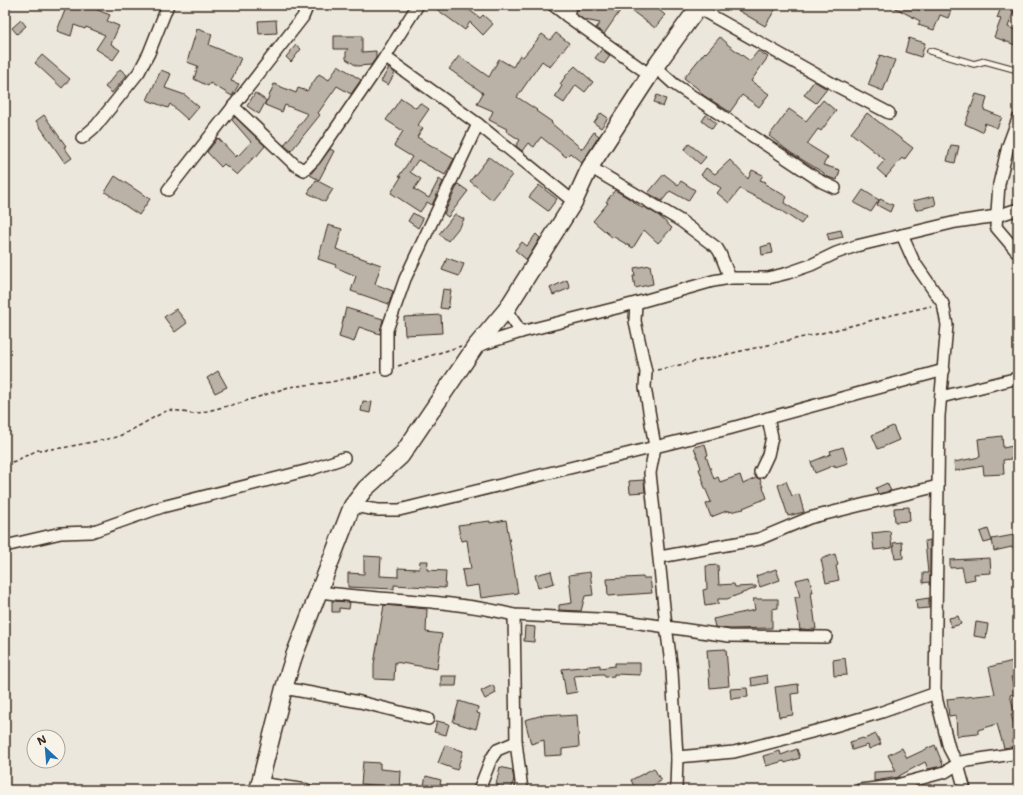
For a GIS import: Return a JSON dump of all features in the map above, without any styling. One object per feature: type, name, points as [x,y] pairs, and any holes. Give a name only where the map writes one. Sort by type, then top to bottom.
[{"type":"street","points":[[82,138],[96,126],[139,72],[149,53],[168,5]]},
{"type":"street","points":[[168,190],[303,17],[308,5]]},
{"type":"street","points":[[233,106],[295,165],[304,170],[315,159],[385,57],[418,5]]},
{"type":"street","points":[[553,5],[567,16],[674,84],[822,182],[835,188]]},
{"type":"street","points":[[567,16],[571,5]]},
{"type":"street","points":[[307,790],[258,786],[294,656],[352,506],[365,488],[401,456],[474,347],[506,310],[574,202],[590,167],[652,71],[699,6],[835,85],[889,113]]},
{"type":"street","points":[[385,57],[478,124],[574,202]]},
{"type":"street","points":[[1018,120],[1008,146],[999,184],[996,228],[1018,253]]},
{"type":"street","points":[[387,370],[387,330],[405,279],[478,124]]},
{"type":"street","points":[[590,167],[681,221],[717,248],[730,278]]},
{"type":"street","points":[[474,347],[521,332],[636,303],[712,281],[730,278],[768,278],[788,273],[856,246],[956,222],[998,216],[1018,209]]},
{"type":"street","points":[[902,235],[914,262],[943,304],[947,325],[939,416],[936,693],[949,748],[958,765],[965,790]]},
{"type":"street","points":[[636,303],[635,321],[646,372],[645,387],[655,447],[650,473],[672,671],[677,757],[676,790]]},
{"type":"street","points":[[506,310],[521,332]]},
{"type":"street","points":[[352,506],[378,510],[399,510],[768,418],[944,370]]},
{"type":"street","points":[[941,397],[1018,378]]},
{"type":"street","points":[[760,472],[768,455],[772,437],[768,418]]},
{"type":"street","points":[[5,546],[60,533],[91,532],[162,507],[309,470],[344,458]]},
{"type":"street","points":[[660,557],[759,539],[809,518],[938,486]]},
{"type":"street","points":[[320,592],[429,602],[498,611],[514,615],[619,620],[729,636],[826,637]]},
{"type":"street","points":[[514,615],[516,742],[522,790]]},
{"type":"street","points":[[284,688],[360,702],[428,719]]},
{"type":"street","points":[[677,757],[734,752],[882,712],[936,693]]},
{"type":"street","points":[[479,790],[491,759],[497,750],[516,742]]},
{"type":"street","points":[[860,790],[893,786],[946,772],[961,762],[1018,753]]},
{"type":"lane","points":[[930,50],[974,64],[985,61],[1018,70]]},
{"type":"path","points":[[646,372],[835,330],[898,313],[943,304]]},
{"type":"path","points":[[5,464],[38,450],[62,448],[116,437],[169,410],[192,414],[203,412],[240,403],[289,387],[331,382],[387,370],[461,346],[474,347]]},
{"type":"building","points":[[67,5],[94,5],[93,8],[110,15],[107,21],[119,26],[111,44],[120,50],[113,60],[96,49],[105,35],[86,27],[85,29],[74,25],[71,36],[57,31]]},
{"type":"building","points":[[431,5],[472,5],[468,9],[480,18],[483,15],[493,24],[483,35],[470,22],[465,30]]},
{"type":"building","points":[[579,5],[624,5],[604,34],[596,28],[600,23],[584,20],[577,15]]},
{"type":"building","points":[[624,5],[653,5],[665,15],[655,28]]},
{"type":"building","points":[[729,5],[778,5],[765,26]]},
{"type":"building","points":[[890,5],[910,5],[921,11],[924,5],[953,5],[948,18],[940,15],[934,30],[918,25],[920,21]]},
{"type":"building","points":[[1002,5],[1016,5],[1008,27],[1018,31],[1018,46],[994,37],[1001,19],[997,18]]},
{"type":"building","points":[[21,20],[26,26],[17,34],[12,28]]},
{"type":"building","points":[[276,20],[277,33],[259,34],[258,21]]},
{"type":"building","points":[[197,29],[212,34],[209,45],[241,58],[231,81],[239,84],[232,96],[210,83],[208,86],[194,79],[198,66],[187,62]]},
{"type":"building","points":[[556,33],[569,43],[550,67],[542,61],[517,97],[552,122],[551,123],[582,149],[594,132],[599,136],[582,163],[570,153],[566,157],[541,137],[534,147],[528,143],[522,151],[516,146],[520,140],[506,131],[507,129],[489,120],[493,111],[477,104],[483,93],[449,69],[459,56],[489,77],[499,59],[513,67],[520,55],[523,57],[542,34],[550,40]]},
{"type":"building","points":[[334,36],[362,36],[362,52],[376,51],[376,58],[371,65],[357,66],[346,59],[346,52],[348,49],[334,49]]},
{"type":"building","points":[[720,37],[750,61],[758,51],[768,57],[751,81],[769,94],[759,107],[742,95],[730,112],[703,95],[697,88],[684,78],[705,52],[706,53]]},
{"type":"building","points":[[909,38],[925,43],[921,57],[905,52]]},
{"type":"building","points":[[296,45],[301,49],[291,62],[286,57]]},
{"type":"building","points":[[602,49],[610,56],[604,64],[595,58]]},
{"type":"building","points":[[42,55],[70,79],[62,88],[35,63]]},
{"type":"building","points":[[880,55],[895,60],[883,91],[868,85]]},
{"type":"building","points":[[338,65],[361,80],[351,94],[337,86],[318,113],[320,115],[291,151],[284,145],[308,114],[285,105],[282,112],[265,105],[266,101],[259,114],[247,106],[255,93],[267,101],[274,84],[296,93],[298,88],[307,91],[319,74],[329,80]]},
{"type":"building","points":[[575,66],[593,82],[585,92],[576,85],[564,103],[555,97],[562,86],[560,84]]},
{"type":"building","points":[[389,68],[395,73],[388,85],[381,81]]},
{"type":"building","points":[[120,69],[127,75],[112,93],[105,87]]},
{"type":"building","points":[[161,70],[171,74],[165,88],[185,95],[199,107],[188,120],[170,104],[168,108],[147,100]]},
{"type":"building","points":[[814,81],[827,89],[816,103],[804,95]]},
{"type":"building","points":[[976,94],[987,97],[984,110],[1002,117],[997,128],[985,123],[982,132],[965,124]]},
{"type":"building","points":[[657,95],[666,99],[663,107],[654,102]]},
{"type":"building","points":[[401,98],[416,108],[420,103],[429,109],[418,125],[423,128],[417,137],[454,159],[445,175],[418,160],[410,172],[421,179],[414,189],[429,198],[439,179],[443,182],[432,205],[427,202],[420,212],[391,193],[401,177],[399,176],[412,157],[394,146],[403,131],[386,120]]},
{"type":"building","points":[[823,100],[836,111],[821,131],[818,129],[807,144],[828,157],[823,165],[840,170],[837,180],[825,176],[824,173],[791,153],[769,136],[789,109],[806,121]]},
{"type":"building","points":[[601,113],[608,118],[601,128],[594,123]]},
{"type":"building","points":[[867,113],[913,148],[904,160],[902,158],[886,177],[877,169],[885,160],[851,133]]},
{"type":"building","points":[[44,115],[66,146],[64,147],[72,158],[65,163],[36,121]]},
{"type":"building","points":[[706,115],[716,123],[712,129],[702,121]]},
{"type":"building","points":[[235,117],[265,146],[237,175],[224,164],[221,167],[207,152],[218,138],[236,157],[251,142],[232,120]]},
{"type":"building","points":[[689,144],[706,157],[700,164],[684,150]]},
{"type":"building","points":[[951,145],[959,146],[955,163],[947,161]]},
{"type":"building","points":[[330,149],[334,151],[319,180],[310,175]]},
{"type":"building","points":[[489,157],[512,175],[492,200],[470,181]]},
{"type":"building","points":[[730,160],[748,179],[752,170],[763,175],[760,180],[766,182],[765,184],[787,197],[784,203],[806,217],[801,224],[780,210],[740,189],[729,203],[717,193],[721,188],[701,175],[706,168],[715,174]]},
{"type":"building","points":[[664,174],[678,185],[681,181],[695,190],[688,201],[670,191],[662,201],[648,193]]},
{"type":"building","points":[[115,176],[150,199],[139,215],[105,192]]},
{"type":"building","points":[[316,180],[333,189],[325,202],[308,193]]},
{"type":"building","points":[[458,184],[468,191],[448,217],[444,214]]},
{"type":"building","points":[[539,185],[557,199],[548,211],[529,197]]},
{"type":"building","points":[[615,190],[642,208],[644,207],[658,215],[672,228],[658,243],[644,230],[633,248],[614,237],[613,238],[593,221],[608,203],[606,202]]},
{"type":"building","points":[[863,190],[879,200],[871,212],[854,203]]},
{"type":"building","points":[[934,196],[936,205],[916,210],[913,201]]},
{"type":"building","points":[[880,199],[893,205],[890,212],[877,205]]},
{"type":"building","points":[[413,213],[423,219],[418,228],[408,221]]},
{"type":"building","points":[[455,214],[464,219],[448,241],[439,234]]},
{"type":"building","points":[[328,225],[342,229],[336,249],[381,265],[375,284],[393,291],[389,304],[351,291],[356,276],[335,267],[336,265],[318,259]]},
{"type":"building","points":[[841,230],[843,237],[829,240],[827,233]]},
{"type":"building","points":[[536,234],[540,238],[527,260],[515,250],[522,242],[527,246]]},
{"type":"building","points":[[771,244],[773,253],[762,255],[761,247]]},
{"type":"building","points":[[447,258],[464,264],[459,276],[442,270]]},
{"type":"building","points":[[650,265],[653,284],[635,288],[633,276],[635,276],[634,268]]},
{"type":"building","points":[[567,280],[570,288],[553,295],[550,288]]},
{"type":"building","points":[[443,289],[451,290],[448,309],[440,308]]},
{"type":"building","points":[[346,308],[383,319],[380,334],[359,327],[354,342],[339,337]]},
{"type":"building","points":[[176,309],[187,323],[175,332],[164,317]]},
{"type":"building","points":[[441,315],[442,333],[405,335],[404,317]]},
{"type":"building","points":[[218,371],[227,387],[215,393],[207,378]]},
{"type":"building","points":[[363,401],[372,402],[370,413],[361,411]]},
{"type":"building","points":[[893,426],[899,440],[878,449],[872,435]]},
{"type":"building","points":[[1002,436],[1003,448],[1018,445],[1018,458],[1003,460],[1004,474],[984,475],[983,466],[955,471],[954,462],[980,457],[978,439]]},
{"type":"building","points":[[705,444],[708,455],[706,456],[714,479],[718,477],[720,482],[740,475],[743,484],[756,478],[760,479],[767,498],[743,508],[744,509],[729,512],[729,510],[711,517],[706,504],[711,502],[703,483],[699,469],[701,468],[694,447]]},
{"type":"building","points":[[843,447],[848,463],[835,467],[835,465],[815,473],[811,462],[831,454],[830,451]]},
{"type":"building","points":[[644,480],[645,492],[630,493],[629,481]]},
{"type":"building","points":[[786,481],[792,496],[799,494],[804,512],[788,516],[778,485]]},
{"type":"building","points":[[887,483],[891,491],[878,494],[876,488]]},
{"type":"building","points":[[909,507],[910,521],[895,522],[894,508]]},
{"type":"building","points":[[506,520],[518,593],[481,598],[479,585],[465,587],[462,570],[471,569],[467,540],[461,541],[458,525],[490,521],[490,523]]},
{"type":"building","points":[[988,529],[992,541],[984,543],[980,532]]},
{"type":"building","points":[[890,531],[892,548],[874,550],[872,533]]},
{"type":"building","points":[[1014,535],[1016,546],[994,551],[992,539]]},
{"type":"building","points":[[930,540],[929,585],[929,582],[923,583],[923,573],[928,573],[925,541]]},
{"type":"building","points":[[902,542],[903,558],[895,559],[893,543]]},
{"type":"building","points":[[835,554],[838,565],[836,566],[839,580],[826,583],[821,559]]},
{"type":"building","points":[[364,556],[381,557],[380,576],[398,577],[398,568],[419,569],[420,561],[428,561],[427,570],[446,571],[445,588],[394,585],[394,589],[348,587],[348,573],[364,574]]},
{"type":"building","points":[[990,558],[991,573],[974,574],[975,579],[965,581],[962,567],[950,568],[950,560]]},
{"type":"building","points":[[718,565],[719,585],[734,584],[735,587],[756,586],[756,588],[727,599],[718,599],[718,604],[705,606],[703,590],[707,589],[706,566]]},
{"type":"building","points":[[776,569],[780,580],[760,587],[756,576]]},
{"type":"building","points":[[551,571],[554,583],[538,588],[535,575]]},
{"type":"building","points":[[590,572],[593,595],[585,596],[581,611],[559,610],[559,605],[572,603],[569,575]]},
{"type":"building","points":[[809,577],[813,592],[811,592],[816,629],[800,630],[795,597],[800,597],[796,580]]},
{"type":"building","points":[[650,578],[652,593],[608,596],[607,579]]},
{"type":"building","points":[[929,598],[929,608],[917,609],[916,600]]},
{"type":"building","points":[[753,599],[778,599],[778,608],[772,609],[772,628],[729,629],[715,627],[713,619],[755,610]]},
{"type":"building","points":[[332,601],[350,602],[349,609],[339,608],[339,612],[332,612]]},
{"type":"building","points":[[384,605],[427,609],[426,632],[442,634],[437,669],[395,662],[394,680],[374,679],[374,664]]},
{"type":"building","points":[[958,616],[961,624],[951,627],[949,618]]},
{"type":"building","points":[[976,622],[988,624],[986,638],[974,636]]},
{"type":"building","points":[[525,626],[535,627],[534,642],[524,641]]},
{"type":"building","points":[[726,649],[729,686],[710,688],[707,650]]},
{"type":"building","points":[[845,658],[847,675],[834,676],[833,660]]},
{"type":"building","points":[[1013,661],[1016,676],[1011,677],[1015,694],[1010,695],[1015,714],[1011,714],[1018,740],[1018,746],[1004,748],[997,724],[978,730],[978,734],[957,736],[956,715],[949,716],[947,699],[995,694],[989,667]]},
{"type":"building","points":[[615,663],[640,663],[640,675],[614,674],[614,676],[605,677],[604,674],[600,674],[574,676],[577,692],[566,694],[562,669],[600,665],[600,668],[615,666]]},
{"type":"building","points":[[767,675],[768,683],[752,686],[751,678]]},
{"type":"building","points":[[441,676],[457,676],[456,686],[441,686]]},
{"type":"building","points":[[798,684],[799,693],[791,694],[793,715],[779,717],[775,687]]},
{"type":"building","points":[[493,685],[496,693],[485,699],[481,691]]},
{"type":"building","points":[[747,688],[748,697],[731,699],[730,689]]},
{"type":"building","points":[[459,701],[478,707],[477,713],[480,714],[476,729],[453,722]]},
{"type":"building","points":[[560,714],[560,716],[577,715],[579,747],[562,749],[562,755],[545,756],[544,740],[531,744],[525,720],[543,715]]},
{"type":"building","points":[[437,721],[449,724],[446,735],[434,732]]},
{"type":"building","points":[[876,734],[881,744],[869,749],[868,745],[852,750],[850,742],[864,739]]},
{"type":"building","points":[[445,745],[463,751],[457,770],[438,763]]},
{"type":"building","points":[[935,745],[943,765],[942,766],[928,769],[925,762],[899,777],[874,781],[874,772],[896,771],[888,755],[902,748],[907,758]]},
{"type":"building","points":[[797,749],[800,758],[785,763],[784,761],[766,766],[763,756],[780,751],[781,755]]},
{"type":"building","points":[[363,762],[380,763],[380,769],[401,771],[400,790],[384,790],[385,786],[361,784]]},
{"type":"building","points":[[500,767],[512,770],[514,779],[511,790],[497,790],[498,785],[496,784]]},
{"type":"building","points":[[654,768],[661,781],[644,790],[636,790],[631,780]]},
{"type":"building","points":[[426,776],[441,780],[439,790],[423,790]]}]
